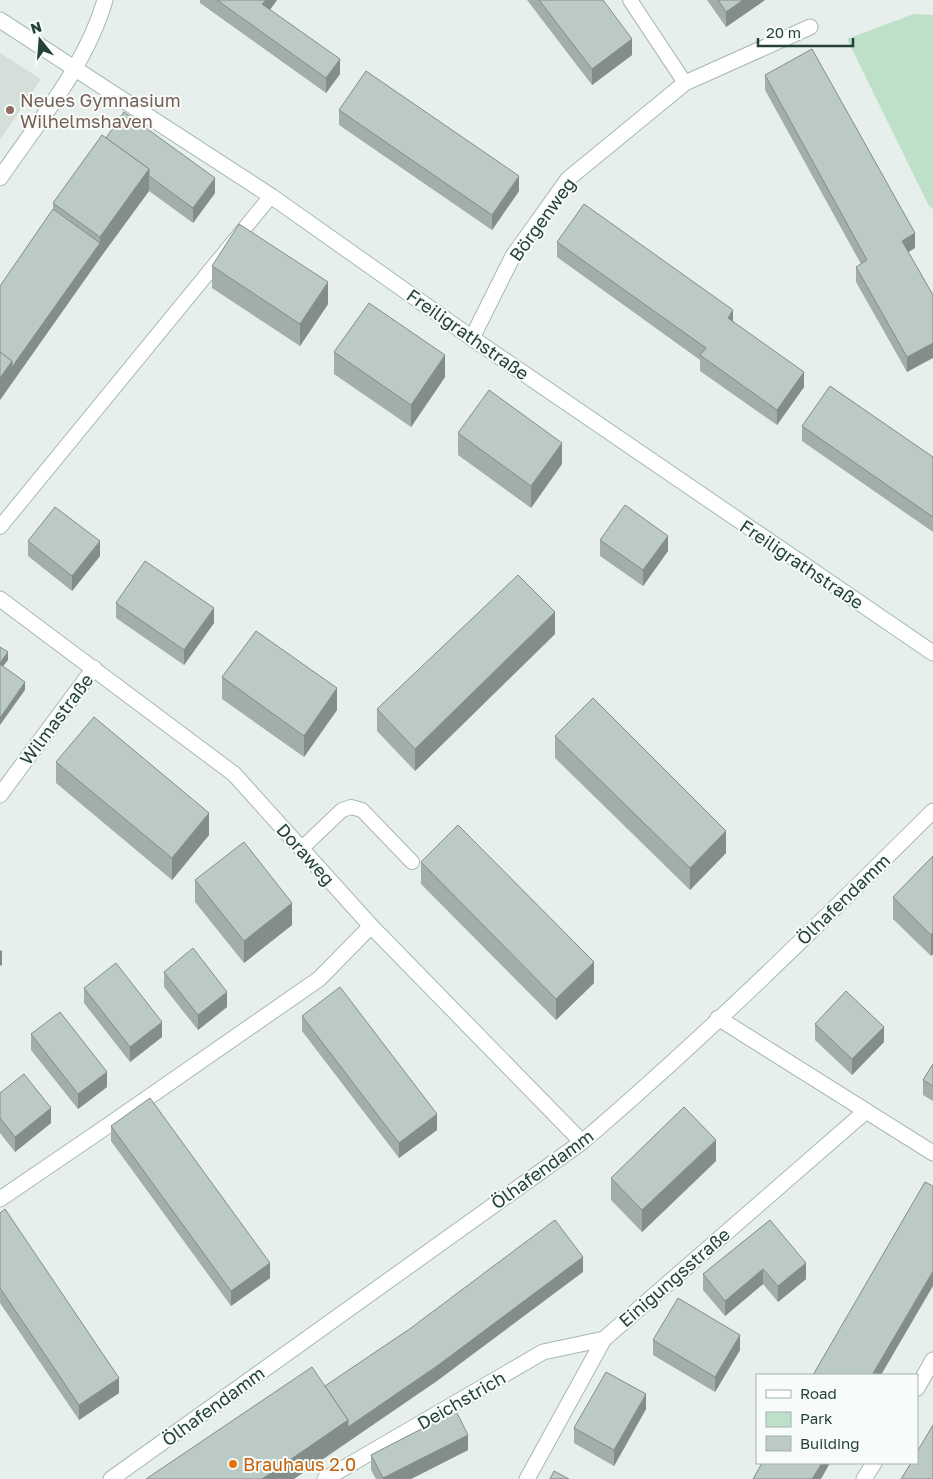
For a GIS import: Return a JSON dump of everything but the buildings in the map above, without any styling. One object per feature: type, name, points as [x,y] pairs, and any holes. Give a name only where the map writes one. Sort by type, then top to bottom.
[{"type":"street","points":[[0,178],[74,69],[98,26],[105,0]]},
{"type":"street","name":"Freiligrathstraße","points":[[0,20],[271,196],[472,338],[933,653]]},
{"type":"street","name":"Börgenweg","points":[[472,338],[514,256],[568,179],[685,83],[810,27]]},
{"type":"street","name":"Doraweg","points":[[0,599],[234,774],[371,926],[582,1142]]},
{"type":"street","name":"Wilmastraße","points":[[0,795],[94,668]]},
{"type":"street","name":"Ölhafendamm","points":[[110,1479],[582,1142],[632,1099],[718,1018],[933,811]]},
{"type":"street","points":[[0,1199],[319,979],[371,926]]},
{"type":"street","points":[[718,1018],[933,1153]]},
{"type":"street","name":"Einigungsstraße","points":[[526,1479],[604,1339],[866,1110]]},
{"type":"street","name":"Deichstrich","points":[[325,1479],[543,1352],[604,1339]]},
{"type":"street","points":[[918,1386],[933,1360]]},
{"type":"street","points":[[864,1479],[873,1464]]},
{"type":"lane","points":[[630,0],[685,83]]},
{"type":"lane","points":[[0,527],[271,196]]},
{"type":"lane","points":[[302,849],[342,810],[351,807],[362,810],[412,862]]},
{"type":"shaded area","name":"Neues Gymnasium Wilhelmshaven","points":[[0,53],[41,79],[0,140]]},
{"type":"green space","points":[[914,14],[933,15],[933,209],[929,206],[847,39]]},
{"type":"place","name":"Neues Gymnasium Wilhelmshaven","points":[[10,110]]},
{"type":"place","name":"Brauhaus 2.0","points":[[233,1464]]}]
